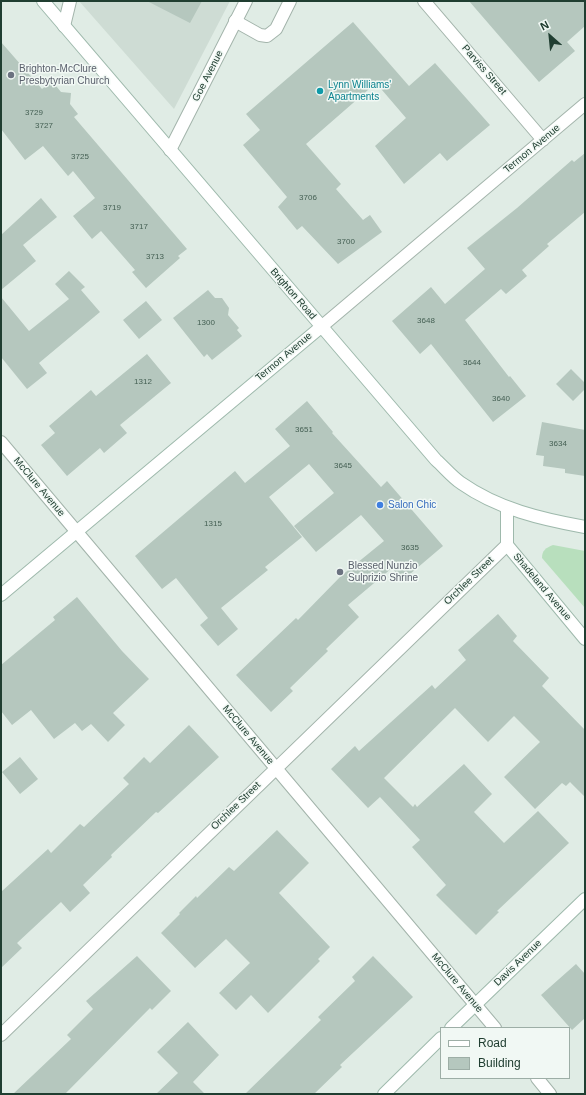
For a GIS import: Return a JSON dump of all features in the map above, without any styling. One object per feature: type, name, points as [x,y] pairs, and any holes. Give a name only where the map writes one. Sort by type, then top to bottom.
[{"type":"street","name":"Brighton Road","points":[[42,1],[436,460],[460,483],[507,508],[544,520],[585,527]]},
{"type":"street","points":[[64,26],[70,1]]},
{"type":"street","name":"Goe Avenue","points":[[170,150],[246,1]]},
{"type":"street","points":[[236,21],[260,35],[267,36],[276,30],[290,1]]},
{"type":"street","name":"Parviss Street","points":[[424,1],[543,140]]},
{"type":"street","name":"Termon Avenue","points":[[1,595],[585,104]]},
{"type":"street","name":"McClure Avenue","points":[[1,442],[494,1027]]},
{"type":"street","name":"Shadeland Avenue","points":[[507,508],[507,545],[585,639]]},
{"type":"street","name":"Orchlee Street","points":[[1,1035],[507,545]]},
{"type":"street","name":"Davis Avenue","points":[[452,1027],[585,899]]},
{"type":"street","points":[[384,1094],[440,1039]]},
{"type":"street","points":[[538,1079],[550,1094]]},
{"type":"shaded area","points":[[79,1],[230,1],[174,109]]},
{"type":"green space","points":[[553,545],[585,551],[585,608],[542,558],[545,550]]},
{"type":"building","points":[[147,1],[202,1],[190,23]]},
{"type":"building","points":[[469,1],[585,1],[585,26],[567,42],[575,51],[539,82]]},
{"type":"building","points":[[353,22],[409,86],[435,63],[490,125],[447,161],[440,153],[404,184],[375,146],[406,118],[376,83],[306,144],[341,184],[336,189],[363,220],[370,215],[382,232],[338,264],[302,226],[297,230],[278,207],[287,197],[243,145],[260,130],[246,114]]},
{"type":"building","points":[[1,42],[42,89],[52,81],[61,92],[71,93],[70,104],[78,114],[74,117],[187,249],[178,256],[180,258],[146,288],[132,272],[135,270],[101,231],[92,239],[73,216],[95,198],[73,171],[68,176],[43,146],[25,160],[1,129]]},
{"type":"building","points":[[585,153],[585,212],[547,244],[549,246],[522,270],[527,276],[506,294],[501,289],[465,320],[509,377],[510,376],[526,396],[493,422],[431,344],[420,354],[392,321],[431,287],[445,304],[485,269],[467,248],[517,208],[572,160],[574,162]]},
{"type":"building","points":[[41,198],[57,217],[23,245],[36,261],[1,290],[1,235]]},
{"type":"building","points":[[69,271],[85,287],[81,290],[100,312],[39,363],[47,373],[27,389],[1,357],[1,297],[29,331],[69,299],[55,284]]},
{"type":"building","points":[[208,290],[215,298],[222,298],[229,308],[228,315],[239,328],[237,330],[242,336],[212,360],[207,354],[204,357],[173,318]]},
{"type":"building","points":[[146,301],[162,320],[139,339],[123,320]]},
{"type":"building","points":[[147,354],[171,383],[120,425],[127,433],[104,453],[100,448],[67,476],[41,445],[55,433],[49,426],[91,390],[96,396]]},
{"type":"building","points":[[571,369],[585,383],[585,389],[573,401],[556,384]]},
{"type":"building","points":[[307,401],[333,432],[332,433],[381,487],[387,481],[443,546],[403,580],[392,568],[348,605],[359,617],[326,649],[328,651],[290,688],[293,691],[271,712],[236,675],[296,618],[298,620],[341,576],[384,541],[361,515],[316,552],[294,526],[334,493],[309,464],[269,497],[302,537],[265,567],[268,570],[221,608],[238,629],[218,646],[200,625],[208,618],[176,578],[162,589],[135,556],[235,471],[245,483],[290,446],[275,429]]},
{"type":"building","points":[[542,422],[585,430],[585,476],[565,473],[565,469],[543,466],[544,456],[536,455]]},
{"type":"building","points":[[77,597],[122,651],[149,679],[113,713],[125,725],[108,742],[91,724],[82,731],[75,723],[54,739],[31,710],[12,725],[1,711],[1,665],[55,620],[53,617]]},
{"type":"building","points":[[498,614],[517,636],[513,641],[549,678],[542,686],[585,730],[585,797],[570,782],[566,786],[562,783],[535,809],[504,777],[540,742],[514,716],[488,742],[455,708],[384,778],[413,807],[415,804],[417,807],[464,764],[492,794],[474,812],[504,843],[538,811],[569,843],[497,911],[499,912],[476,935],[436,895],[446,885],[412,847],[420,840],[380,797],[368,808],[331,769],[355,746],[359,751],[432,685],[435,689],[466,660],[458,650]]},
{"type":"building","points":[[189,725],[219,757],[158,813],[156,812],[111,855],[112,857],[83,885],[90,893],[70,912],[61,902],[17,943],[22,948],[1,968],[1,892],[48,849],[51,853],[80,824],[84,827],[129,784],[123,778],[144,757],[150,763]]},
{"type":"building","points":[[20,757],[38,779],[20,794],[2,772]]},
{"type":"building","points":[[277,830],[309,863],[279,893],[330,947],[318,959],[320,961],[268,1013],[251,995],[236,1010],[219,993],[250,963],[226,939],[195,968],[161,933],[196,896],[197,898],[229,867],[234,871]]},
{"type":"building","points":[[137,956],[171,991],[152,1010],[150,1008],[65,1094],[13,1094],[71,1039],[67,1035],[93,1009],[86,1001]]},
{"type":"building","points":[[373,956],[413,997],[340,1065],[342,1067],[314,1094],[245,1094],[321,1020],[318,1017],[355,981],[352,977]]},
{"type":"building","points":[[576,964],[585,974],[585,1018],[572,1030],[541,995]]},
{"type":"building","points":[[188,1022],[219,1055],[193,1082],[205,1094],[156,1094],[178,1073],[157,1052]]},
{"type":"place","name":"Brighton-McClure Presbytyrian Church","points":[[11,75]]},
{"type":"place","name":"Lynn Williams' Apartments","points":[[320,91]]},
{"type":"place","name":"Salon Chic","points":[[380,505]]},
{"type":"place","name":"Blessed Nunzio Sulprizio Shrine","points":[[340,572]]}]
